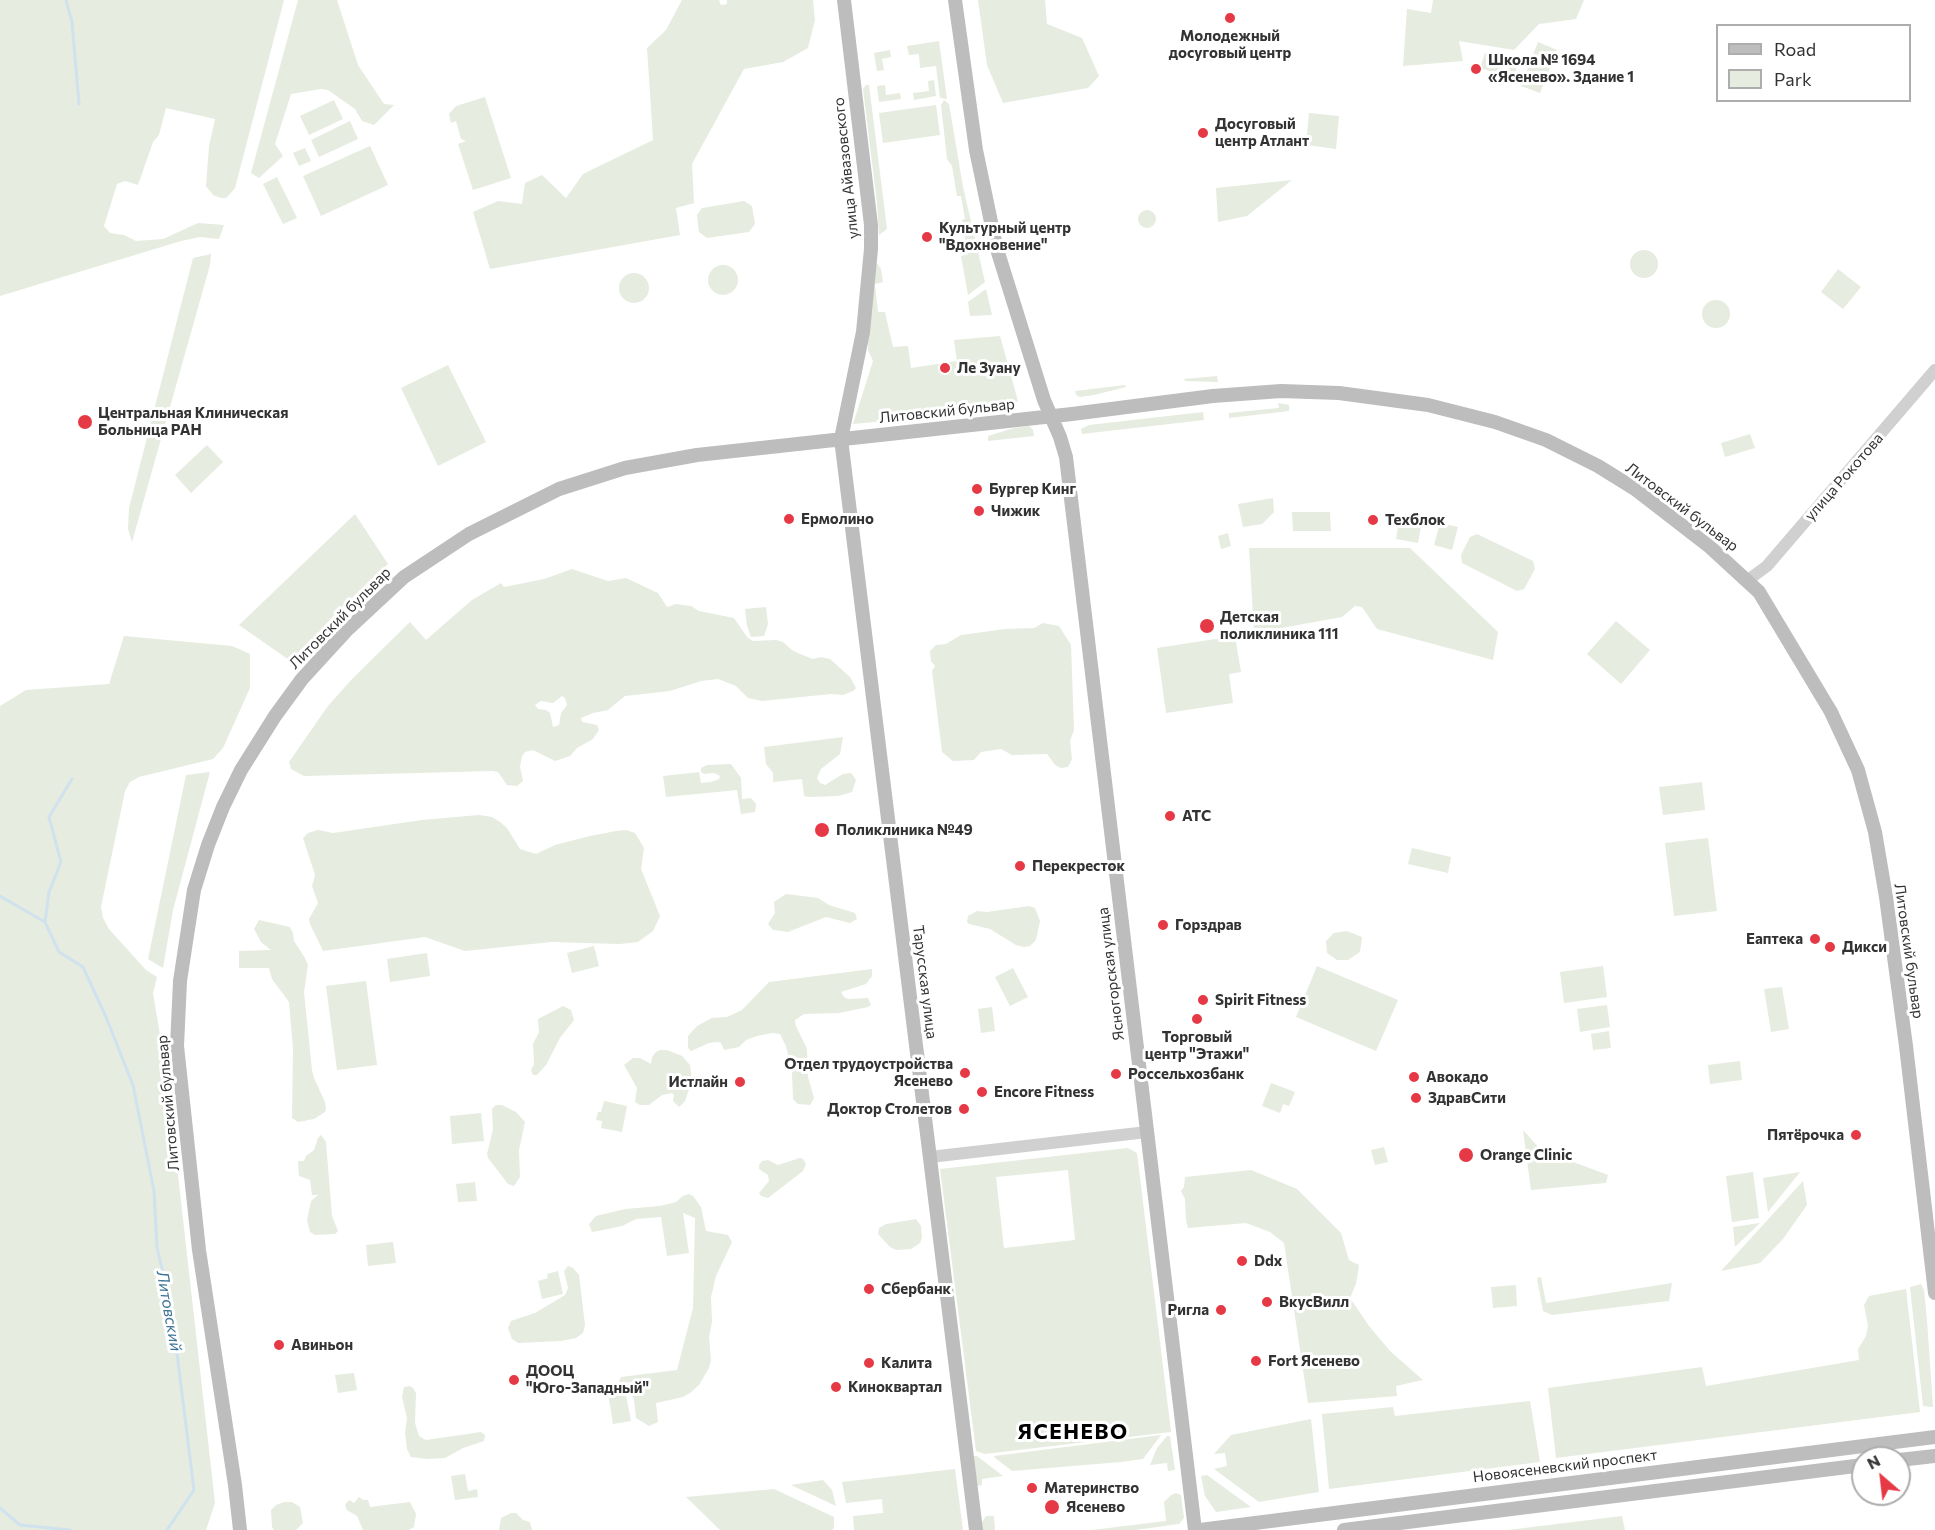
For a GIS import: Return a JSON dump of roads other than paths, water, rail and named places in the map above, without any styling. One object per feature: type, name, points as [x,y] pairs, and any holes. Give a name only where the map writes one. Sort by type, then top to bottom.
[{"type":"main road","name":"улица Айвазовского","points":[[841,439],[863,332],[871,249],[871,225],[844,0]]},
{"type":"main road","points":[[955,0],[976,150],[992,227],[1004,274],[1051,416]]},
{"type":"main road","name":"Литовский бульвар","points":[[240,1530],[236,1485],[199,1250],[177,1046],[180,981],[194,890],[208,845],[241,770],[275,716],[302,679],[346,632],[404,577],[450,545],[494,520],[559,489],[625,468],[697,454],[1213,396],[1281,391],[1339,393],[1408,401],[1495,422],[1546,440],[1598,466],[1643,495],[1710,547],[1759,592],[1831,712],[1858,770],[1873,824],[1886,897],[1935,1293]]},
{"type":"main road","name":"Ясногорская улица","points":[[1051,416],[1066,457],[1195,1530]]},
{"type":"main road","name":"Тарусская улица","points":[[841,439],[976,1530]]},
{"type":"main road","name":"Новоясеневский проспект","points":[[1200,1530],[1935,1437]]},
{"type":"main road","points":[[1911,1459],[1935,1456]]},
{"type":"main road","points":[[1344,1530],[1851,1467]]},
{"type":"street","name":"улица Рокотова","points":[[1748,580],[1767,566],[1935,370]]},
{"type":"street","points":[[930,1157],[1147,1132]]},
{"type":"waterway","points":[[66,0],[72,22],[79,104]]},
{"type":"waterway","name":"Литовский","points":[[72,779],[49,817],[61,862],[49,892],[45,922],[59,952],[83,967],[133,1085],[154,1191],[157,1248],[171,1305],[194,1490],[167,1530]]},
{"type":"waterway","points":[[0,896],[45,922]]},
{"type":"waterway","points":[[0,1508],[20,1525],[70,1530]]},
{"type":"place","name":"Молодежный досуговый центр","points":[[1230,18]]},
{"type":"place","name":"Школа № 1694 «Ясенево». Здание 1","points":[[1476,69]]},
{"type":"place","name":"Досуговый центр Атлант","points":[[1203,133]]},
{"type":"place","name":"Культурный центр \"Вдохновение\"","points":[[927,237]]},
{"type":"place","name":"Ле Зуану","points":[[945,368]]},
{"type":"place","name":"Центральная Клиническая Больница РАН","points":[[85,422]]},
{"type":"place","name":"Бургер Кинг","points":[[977,489]]},
{"type":"place","name":"Чижик","points":[[979,511]]},
{"type":"place","name":"Ермолино","points":[[789,519]]},
{"type":"place","name":"Техблок","points":[[1373,520]]},
{"type":"place","name":"Детская поликлиника 111","points":[[1207,626]]},
{"type":"place","name":"АТС","points":[[1170,816]]},
{"type":"place","name":"Поликлиника №49","points":[[822,830]]},
{"type":"place","name":"Перекресток","points":[[1020,866]]},
{"type":"place","name":"Горздрав","points":[[1163,925]]},
{"type":"place","name":"Еаптека","points":[[1815,939]]},
{"type":"place","name":"Дикси","points":[[1830,947]]},
{"type":"place","name":"Spirit Fitness","points":[[1203,1000]]},
{"type":"place","name":"Торговый центр \"Этажи\"","points":[[1197,1019]]},
{"type":"place","name":"Отдел трудоустройства Ясенево","points":[[965,1073]]},
{"type":"place","name":"Россельхозбанк","points":[[1116,1074]]},
{"type":"place","name":"Авокадо","points":[[1414,1077]]},
{"type":"place","name":"Истлайн","points":[[740,1082]]},
{"type":"place","name":"Encore Fitness","points":[[982,1092]]},
{"type":"place","name":"ЗдравСити","points":[[1416,1098]]},
{"type":"place","name":"Доктор Столетов","points":[[964,1109]]},
{"type":"place","name":"Пятёрочка","points":[[1856,1135]]},
{"type":"place","name":"Orange Clinic","points":[[1466,1155]]},
{"type":"place","name":"Ddx","points":[[1242,1261]]},
{"type":"place","name":"Сбербанк","points":[[869,1289]]},
{"type":"place","name":"ВкусВилл","points":[[1267,1302]]},
{"type":"place","name":"Ригла","points":[[1221,1310]]},
{"type":"place","name":"Авиньон","points":[[279,1345]]},
{"type":"place","name":"Fort Ясенево","points":[[1256,1361]]},
{"type":"place","name":"Калита","points":[[869,1363]]},
{"type":"place","name":"ДООЦ \"Юго-Западный\"","points":[[514,1380]]},
{"type":"place","name":"Киноквартал","points":[[836,1387]]},
{"type":"place","name":"Материнство","points":[[1032,1488]]},
{"type":"place","name":"Ясенево","points":[[1052,1507]]},
{"type":"district","name":"ЯСЕНЕВО","points":[[1073,1432]]}]
